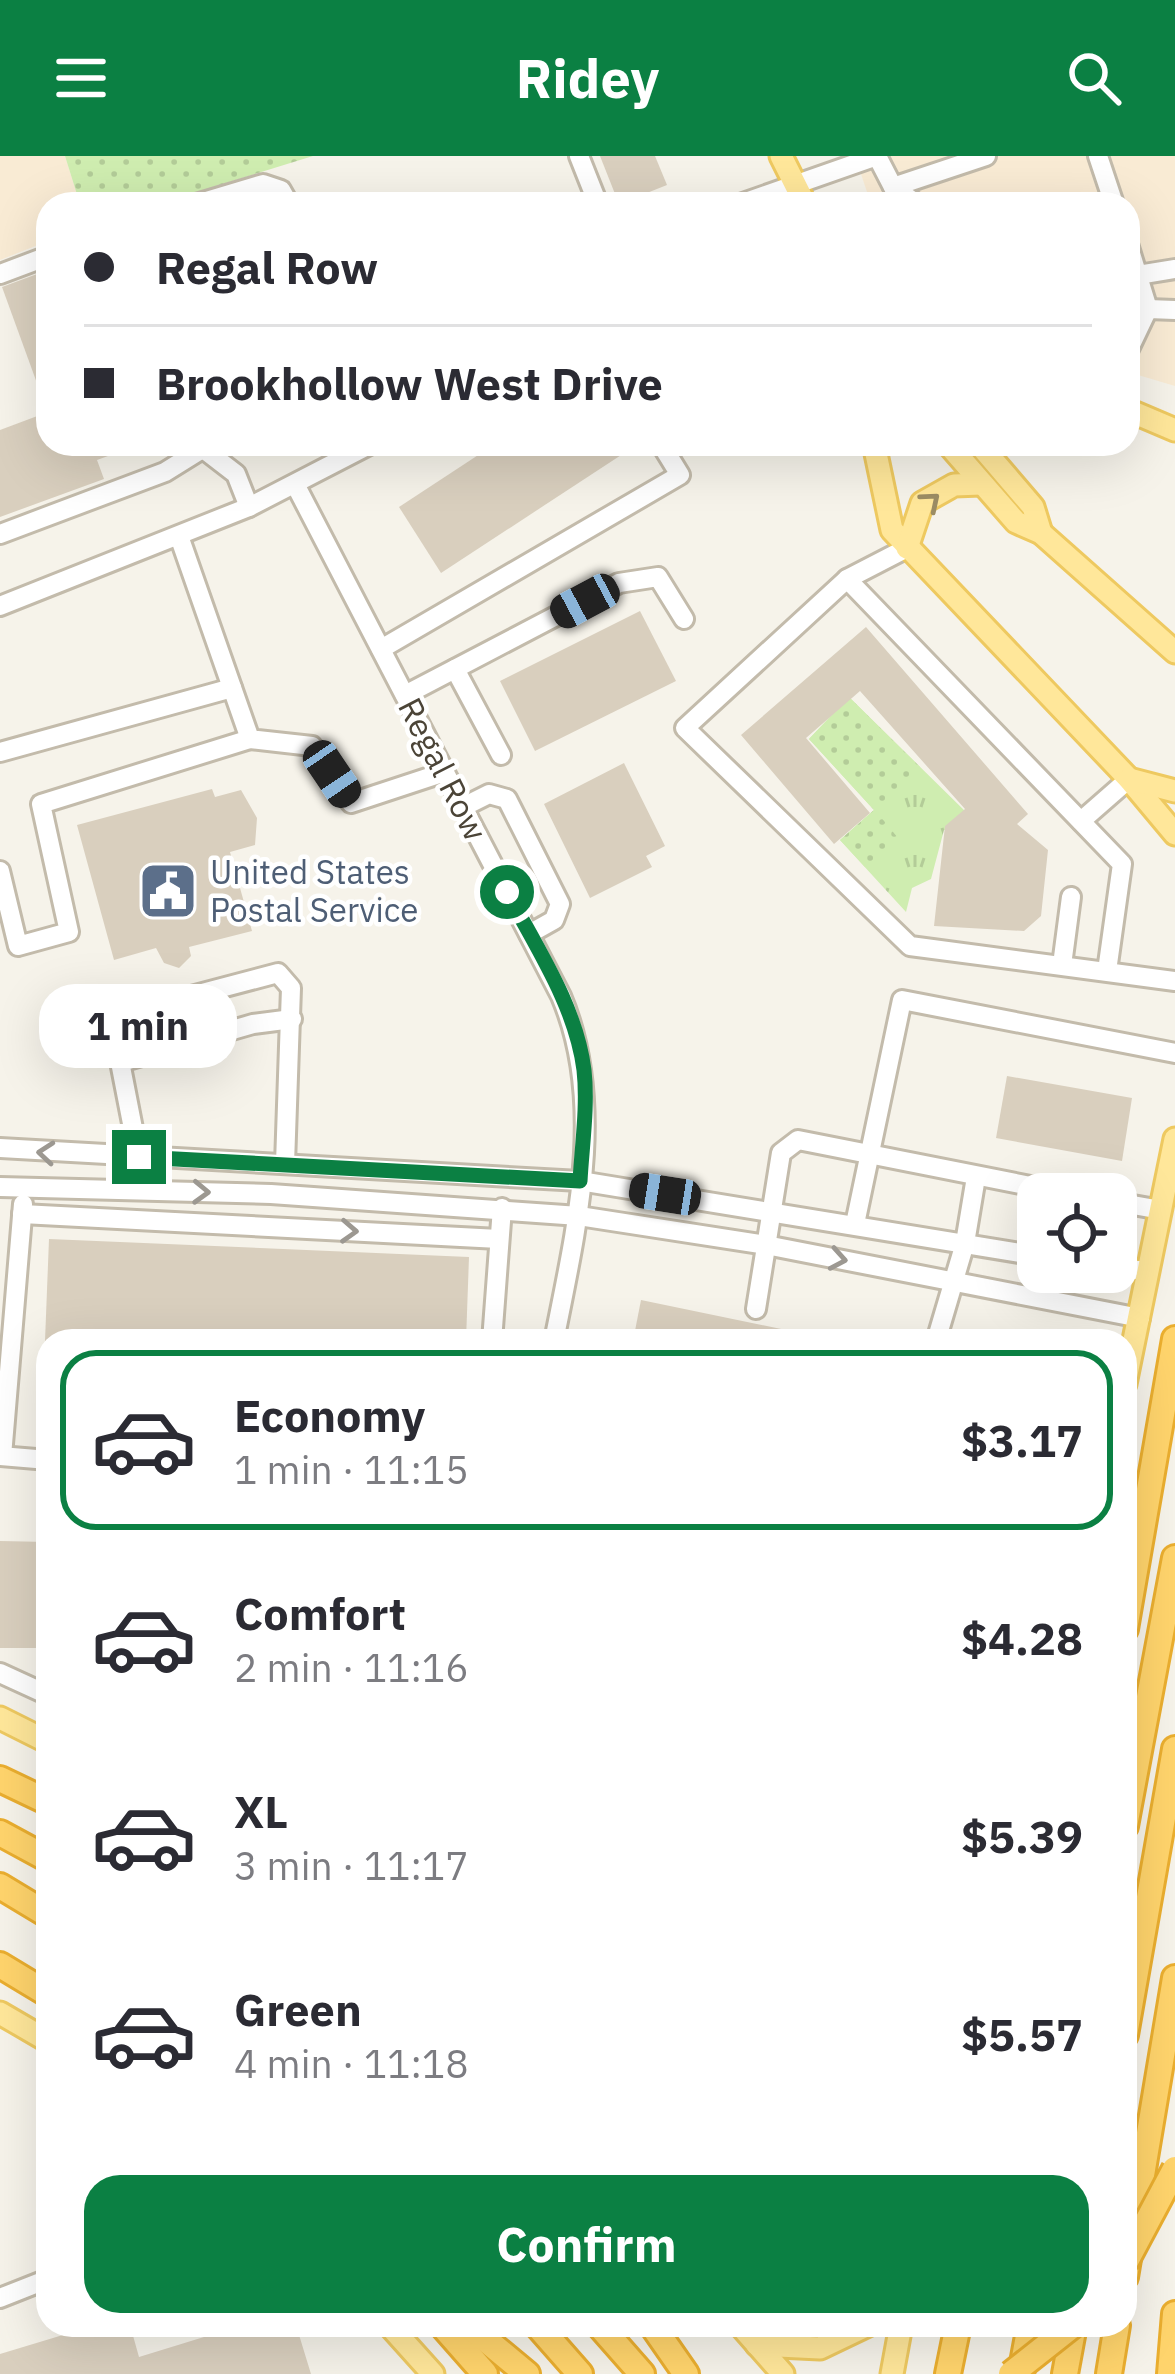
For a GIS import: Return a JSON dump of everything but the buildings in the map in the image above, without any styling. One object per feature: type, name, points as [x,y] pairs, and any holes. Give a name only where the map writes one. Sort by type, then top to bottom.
[{"type":"highway","points":[[1137,1546],[1175,1339]]},
{"type":"highway","points":[[1137,1764],[1175,1558]]},
{"type":"highway","points":[[1137,1708],[1160,1644]]},
{"type":"highway","points":[[1137,1966],[1175,1750]]},
{"type":"highway","points":[[1161,1827],[1175,1768]]},
{"type":"highway","points":[[0,1779],[36,1796]]},
{"type":"highway","points":[[0,1833],[36,1852]]},
{"type":"highway","points":[[0,1886],[36,1908]]},
{"type":"highway","points":[[0,1965],[36,1987]]},
{"type":"highway","points":[[1137,2205],[1175,1978]]},
{"type":"highway","points":[[1137,2241],[1175,2169]]},
{"type":"highway","points":[[1171,2374],[1175,2314]]},
{"type":"highway","points":[[453,2337],[485,2374]]},
{"type":"highway","points":[[482,2337],[527,2374]]},
{"type":"highway","points":[[548,2337],[580,2374]]},
{"type":"highway","points":[[610,2337],[642,2374]]},
{"type":"highway","points":[[660,2337],[686,2374]]},
{"type":"highway","points":[[937,2374],[949,2337]]},
{"type":"highway","points":[[948,2374],[951,2337]]},
{"type":"highway","points":[[1013,2337],[1015,2374]]},
{"type":"highway","points":[[1015,2374],[1026,2337]]},
{"type":"highway","points":[[1015,2374],[1060,2337]]},
{"type":"highway","points":[[1065,2374],[1072,2337]]},
{"type":"highway","points":[[1109,2374],[1115,2337]]},
{"type":"main road","points":[[781,156],[793,192]]},
{"type":"main road","points":[[1140,415],[1175,430]]},
{"type":"main road","points":[[877,456],[892,530],[1130,779],[1175,834]]},
{"type":"main road","points":[[958,456],[1016,522],[1042,533],[1175,652]]},
{"type":"main road","points":[[988,456],[1033,507],[1042,533]]},
{"type":"main road","points":[[997,467],[1000,456]]},
{"type":"main road","points":[[907,548],[922,503],[955,485],[981,484]]},
{"type":"main road","points":[[1130,779],[1175,791]]},
{"type":"main road","points":[[1137,1331],[1175,1139]]},
{"type":"main road","points":[[0,1718],[36,1736]]},
{"type":"main road","points":[[0,2013],[36,2034]]},
{"type":"main road","points":[[400,2337],[433,2374]]},
{"type":"main road","points":[[751,2337],[783,2374]]},
{"type":"main road","points":[[758,2345],[820,2348],[843,2337]]},
{"type":"main road","points":[[892,2374],[899,2337]]},
{"type":"street","points":[[579,156],[593,192]]},
{"type":"street","points":[[807,192],[877,156],[900,192]]},
{"type":"street","points":[[893,187],[986,156]]},
{"type":"street","points":[[1098,156],[1110,192]]},
{"type":"street","points":[[236,192],[263,184],[282,192]]},
{"type":"street","points":[[0,274],[36,260]]},
{"type":"street","points":[[1140,271],[1175,269]]},
{"type":"street","points":[[1140,289],[1148,309],[1140,326]]},
{"type":"street","points":[[1148,309],[1175,310]]},
{"type":"street","points":[[0,534],[165,472],[187,456]]},
{"type":"street","points":[[211,456],[236,474],[249,507]]},
{"type":"street","points":[[0,606],[249,507],[348,456]]},
{"type":"street","points":[[381,649],[680,475],[668,456]]},
{"type":"street","name":"Regal Row","points":[[296,486],[529,934],[580,1046],[585,1090],[579,1216],[556,1329]]},
{"type":"street","points":[[179,536],[250,739]]},
{"type":"street","points":[[907,548],[847,579],[685,728],[910,946],[1175,980]]},
{"type":"street","points":[[405,695],[619,583],[658,577],[684,620]]},
{"type":"street","points":[[847,579],[1122,864],[1107,971]]},
{"type":"street","points":[[455,669],[501,755]]},
{"type":"street","points":[[0,752],[232,688]]},
{"type":"street","points":[[0,871],[19,946],[69,932],[41,804],[250,739],[313,746],[351,803],[445,772]]},
{"type":"street","points":[[1082,821],[1130,779]]},
{"type":"street","points":[[463,807],[489,794],[507,799],[560,904],[554,920],[529,934]]},
{"type":"street","points":[[1062,965],[1071,897]]},
{"type":"street","points":[[145,1190],[113,1026],[119,1015],[278,973],[291,988],[285,1165]]},
{"type":"street","points":[[855,1224],[902,1000],[1175,1053]]},
{"type":"street","points":[[121,1062],[253,1024],[292,1019]]},
{"type":"street","points":[[756,1309],[782,1153],[798,1140],[1017,1184]]},
{"type":"street","points":[[0,1148],[580,1181],[1017,1252]]},
{"type":"street","points":[[384,1201],[386,1169]]},
{"type":"street","points":[[939,1329],[965,1243],[976,1177]]},
{"type":"street","points":[[0,1187],[384,1201],[579,1216],[766,1245],[1140,1318]]},
{"type":"street","points":[[24,1189],[1,1456],[36,1459]]},
{"type":"street","points":[[1137,1206],[1161,1210]]},
{"type":"street","points":[[493,1329],[502,1208]]},
{"type":"street","points":[[22,1214],[499,1238]]},
{"type":"street","points":[[1137,1269],[1150,1270]]},
{"type":"street","points":[[0,1673],[36,1690]]},
{"type":"street","points":[[0,2298],[36,2284]]},
{"type":"shaded area","points":[[0,156],[65,156],[76,192],[36,192],[36,246],[0,260]]},
{"type":"shaded area","points":[[855,156],[1175,156],[1175,386],[1140,376],[1140,192],[867,192]]},
{"type":"green space","points":[[65,156],[313,156],[197,192],[76,192]]},
{"type":"green space","points":[[849,697],[968,814],[958,829],[944,830],[931,879],[912,888],[906,912],[840,840],[874,810],[809,739]]},
{"type":"green space","points":[[849,697],[920,767],[875,810],[898,838],[865,867],[840,840],[874,810],[809,739]]},
{"type":"place","name":"United States Postal Service","points":[[168,891]]},
{"type":"route","points":[[139,1157],[580,1181],[585,1090],[580,1046],[561,995],[507,892]]}]
